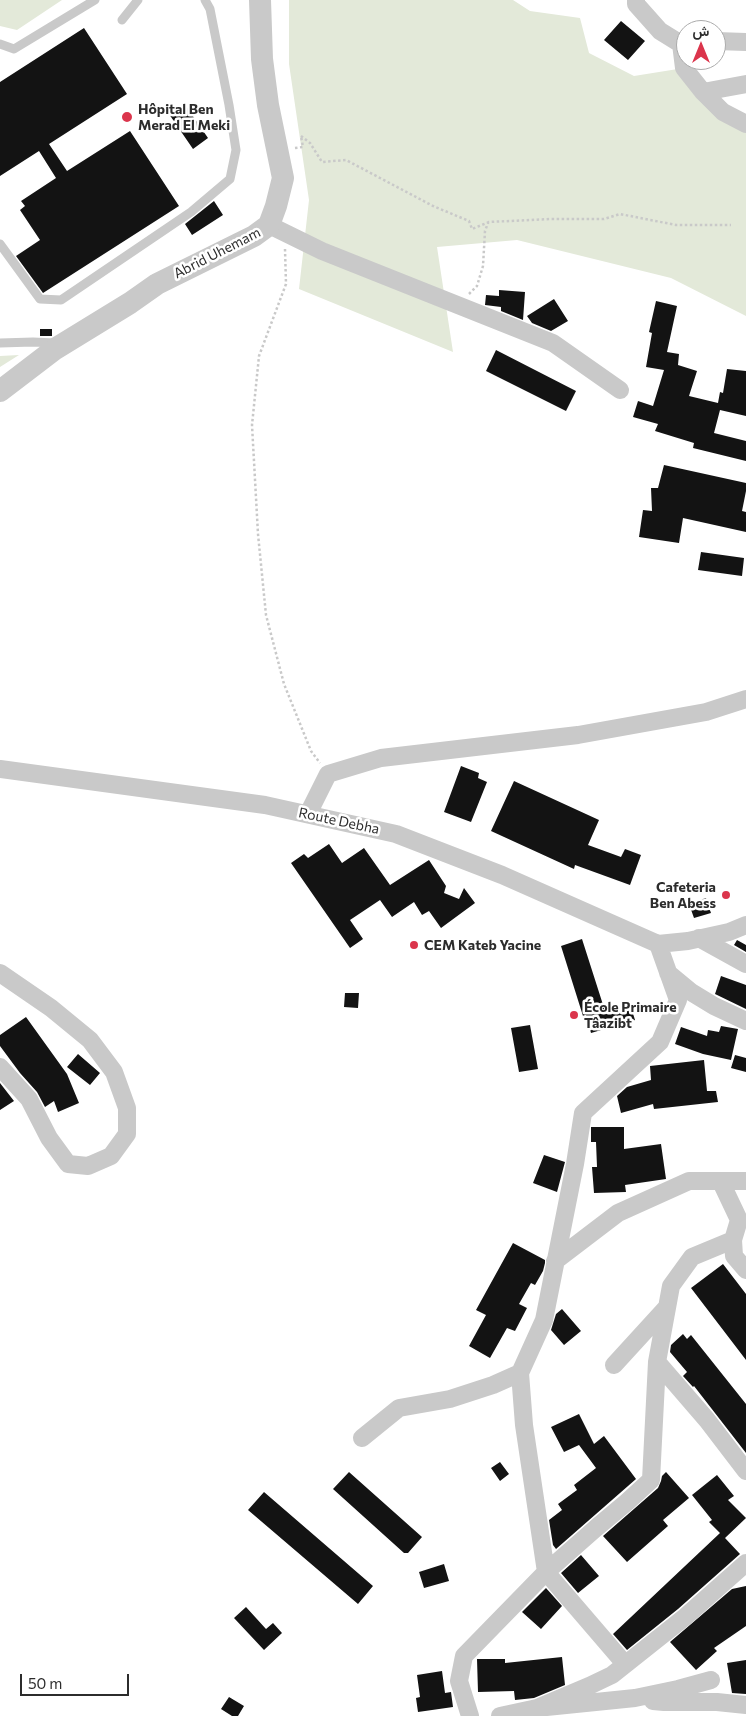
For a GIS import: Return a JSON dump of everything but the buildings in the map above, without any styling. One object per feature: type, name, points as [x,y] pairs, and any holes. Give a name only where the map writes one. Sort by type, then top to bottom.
[{"type":"street","name":"Abrid Uhemam","points":[[0,391],[63,344],[130,304],[157,284],[196,263],[254,236],[278,229],[276,206],[283,178],[268,105],[262,59],[260,0]]},
{"type":"street","points":[[636,0],[636,4],[660,31],[676,40]]},
{"type":"street","points":[[726,41],[746,42]]},
{"type":"street","points":[[686,70],[703,92],[723,112],[746,124]]},
{"type":"street","points":[[703,92],[746,84]]},
{"type":"street","points":[[278,229],[322,250],[553,343],[620,390]]},
{"type":"street","points":[[308,814],[328,774],[381,758],[578,735],[706,712],[746,699]]},
{"type":"street","name":"Route Debha","points":[[0,769],[265,805],[396,834],[502,875],[658,944]]},
{"type":"street","points":[[625,1664],[546,1572],[524,1425],[520,1373],[544,1320],[575,1164],[583,1113],[660,1042],[678,1000],[658,944],[729,932],[746,925]]},
{"type":"street","points":[[699,938],[746,964]]},
{"type":"street","points":[[668,973],[691,992],[714,1006],[746,1020]]},
{"type":"street","points":[[0,974],[51,1008],[90,1040],[114,1072],[126,1108],[126,1134],[111,1156],[88,1166],[68,1164],[49,1138],[29,1099],[0,1068]]},
{"type":"street","points":[[555,1261],[618,1213],[689,1181],[746,1181]]},
{"type":"street","points":[[721,1182],[738,1220],[733,1240],[734,1256],[746,1270]]},
{"type":"street","points":[[470,1716],[459,1681],[464,1656],[546,1572],[651,1480],[657,1362],[671,1286],[692,1257],[733,1240]]},
{"type":"street","points":[[614,1365],[667,1306]]},
{"type":"street","points":[[657,1362],[707,1420],[746,1471]]},
{"type":"street","points":[[362,1438],[399,1408],[450,1399],[493,1385],[520,1373]]},
{"type":"street","points":[[537,1708],[612,1675],[685,1617],[746,1563]]},
{"type":"street","points":[[500,1716],[537,1708],[635,1698],[711,1680]]},
{"type":"street","points":[[635,1698],[664,1702],[717,1702],[746,1705]]},
{"type":"lane","points":[[0,44],[14,49],[95,0]]},
{"type":"lane","points":[[122,20],[138,0]]},
{"type":"lane","points":[[0,244],[40,299],[61,300],[191,212],[230,179],[236,150],[210,9],[205,0]]},
{"type":"lane","points":[[0,344],[34,342],[63,344]]},
{"type":"path","points":[[301,136],[310,142],[322,162],[346,160],[433,206],[469,221],[472,229],[488,223],[550,219],[604,219],[620,214],[676,224],[731,224]]},
{"type":"path","points":[[470,309],[469,293],[477,286],[483,266],[485,231],[488,223]]},
{"type":"path","points":[[278,229],[285,252],[286,284],[259,356],[252,425],[258,534],[266,615],[284,684],[311,751],[328,774]]},
{"type":"green space","points":[[0,0],[62,0],[17,30],[0,26]]},
{"type":"green space","points":[[289,0],[513,0],[530,11],[580,18],[589,53],[634,76],[676,69],[686,70],[746,124],[746,316],[671,278],[517,240],[437,247],[453,352],[299,289],[309,200],[289,64]]},
{"type":"green space","points":[[19,355],[0,367],[0,356]]},
{"type":"place","name":"Hôpital Ben Merad El Meki","points":[[127,117]]},
{"type":"place","name":"Cafeteria Ben Abess","points":[[726,895]]},
{"type":"place","name":"CEM Kateb Yacine","points":[[414,945]]},
{"type":"place","name":"École Primaire Tâazibt","points":[[574,1015]]}]
